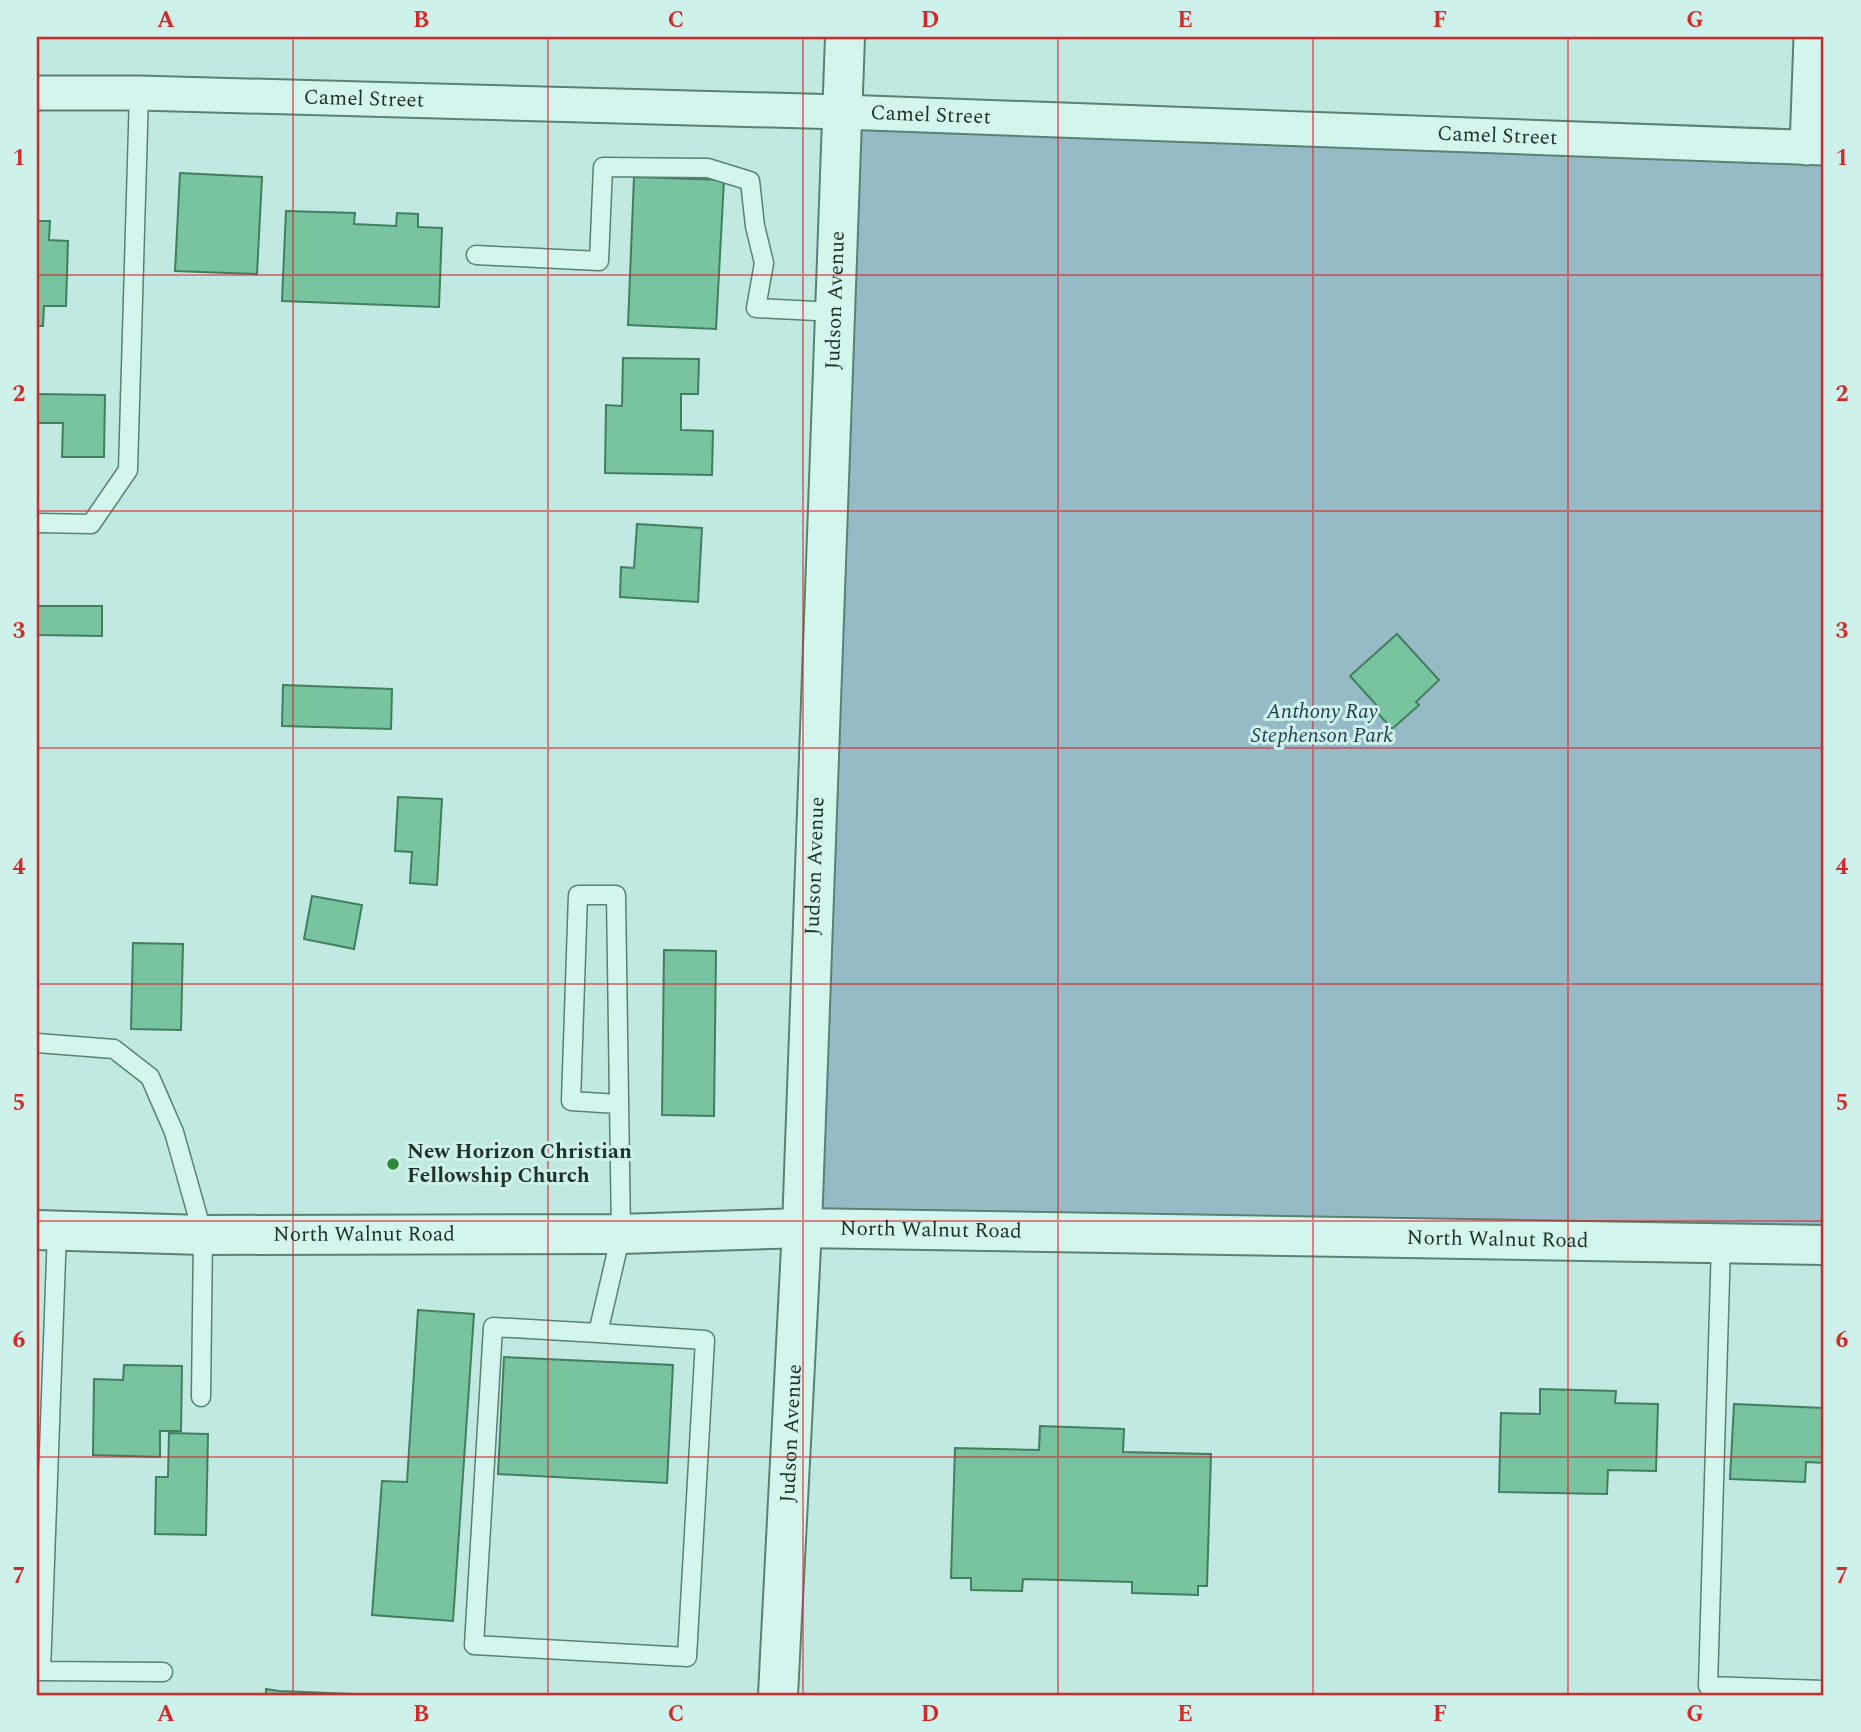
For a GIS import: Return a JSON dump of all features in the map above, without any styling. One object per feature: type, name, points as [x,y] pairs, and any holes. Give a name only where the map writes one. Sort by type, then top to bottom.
[{"type":"street","name":"Judson Avenue","points":[[778,1695],[802,1228],[845,37]]},
{"type":"street","points":[[1811,37],[1815,148]]},
{"type":"street","name":"Camel Street","points":[[37,93],[139,93],[842,112],[1815,148]]},
{"type":"street","name":"North Walnut Road","points":[[47,1231],[202,1234],[621,1234],[802,1228],[1824,1245]]},
{"type":"lane","points":[[37,523],[91,524],[128,470],[139,93]]},
{"type":"lane","points":[[476,255],[599,261],[603,167],[708,167],[750,181],[755,226],[764,263],[756,308],[836,312]]},
{"type":"lane","points":[[598,1334],[621,1234],[616,895],[578,895],[571,1101],[618,1104]]},
{"type":"lane","points":[[37,1043],[114,1049],[150,1077],[174,1132],[202,1234],[201,1397]]},
{"type":"lane","points":[[47,1231],[41,1671],[163,1672]]},
{"type":"lane","points":[[1721,1243],[1708,1686],[1824,1690]]},
{"type":"lane","points":[[493,1327],[598,1334],[705,1340],[687,1657],[474,1645],[493,1327]]},
{"type":"green space","name":"Anthony Ray Stephenson Park","points":[[842,112],[1824,146],[1824,1248],[802,1228]]},
{"type":"building","points":[[180,173],[262,177],[257,274],[175,271]]},
{"type":"building","points":[[634,177],[724,180],[716,329],[628,325]]},
{"type":"building","points":[[286,211],[355,213],[354,224],[396,226],[397,213],[418,214],[418,227],[442,228],[439,307],[282,301]]},
{"type":"building","points":[[37,221],[50,221],[49,240],[68,241],[66,306],[44,306],[43,326],[37,326]]},
{"type":"building","points":[[623,358],[699,359],[698,394],[681,394],[681,430],[713,431],[712,475],[605,473],[606,405],[622,406]]},
{"type":"building","points":[[37,394],[105,395],[104,457],[62,457],[63,423],[37,423]]},
{"type":"building","points":[[637,524],[702,528],[698,602],[620,597],[621,567],[634,568]]},
{"type":"building","points":[[37,606],[102,606],[102,636],[37,635]]},
{"type":"building","points":[[1397,634],[1439,680],[1416,702],[1419,705],[1392,729],[1376,711],[1380,709],[1350,676]]},
{"type":"building","points":[[283,685],[392,689],[391,729],[282,726]]},
{"type":"building","points":[[398,797],[442,799],[437,885],[410,883],[412,852],[395,851]]},
{"type":"building","points":[[312,896],[362,905],[354,949],[304,939]]},
{"type":"building","points":[[133,943],[183,944],[181,1030],[131,1029]]},
{"type":"building","points":[[664,950],[716,951],[714,1116],[662,1115]]},
{"type":"building","points":[[418,1310],[474,1314],[453,1621],[372,1615],[382,1481],[407,1482]]},
{"type":"building","points":[[504,1357],[673,1365],[667,1483],[498,1474]]},
{"type":"building","points":[[124,1365],[182,1366],[181,1431],[160,1431],[160,1457],[93,1455],[94,1379],[123,1380]]},
{"type":"building","points":[[1540,1389],[1616,1391],[1615,1403],[1658,1404],[1656,1471],[1608,1470],[1607,1494],[1499,1492],[1501,1413],[1540,1414]]},
{"type":"building","points":[[1734,1404],[1824,1408],[1824,1463],[1806,1462],[1805,1482],[1730,1479]]},
{"type":"building","points":[[1040,1426],[1124,1429],[1123,1452],[1211,1454],[1207,1586],[1198,1586],[1198,1595],[1132,1593],[1132,1582],[1023,1579],[1022,1591],[971,1590],[971,1578],[951,1578],[955,1448],[1039,1450]]},
{"type":"building","points":[[169,1433],[208,1434],[206,1535],[155,1534],[156,1477],[168,1477]]},
{"type":"building","points":[[266,1689],[279,1691],[378,1695],[266,1695]]},
{"type":"place","name":"New Horizon Christian Fellowship Church","points":[[393,1164]]}]
